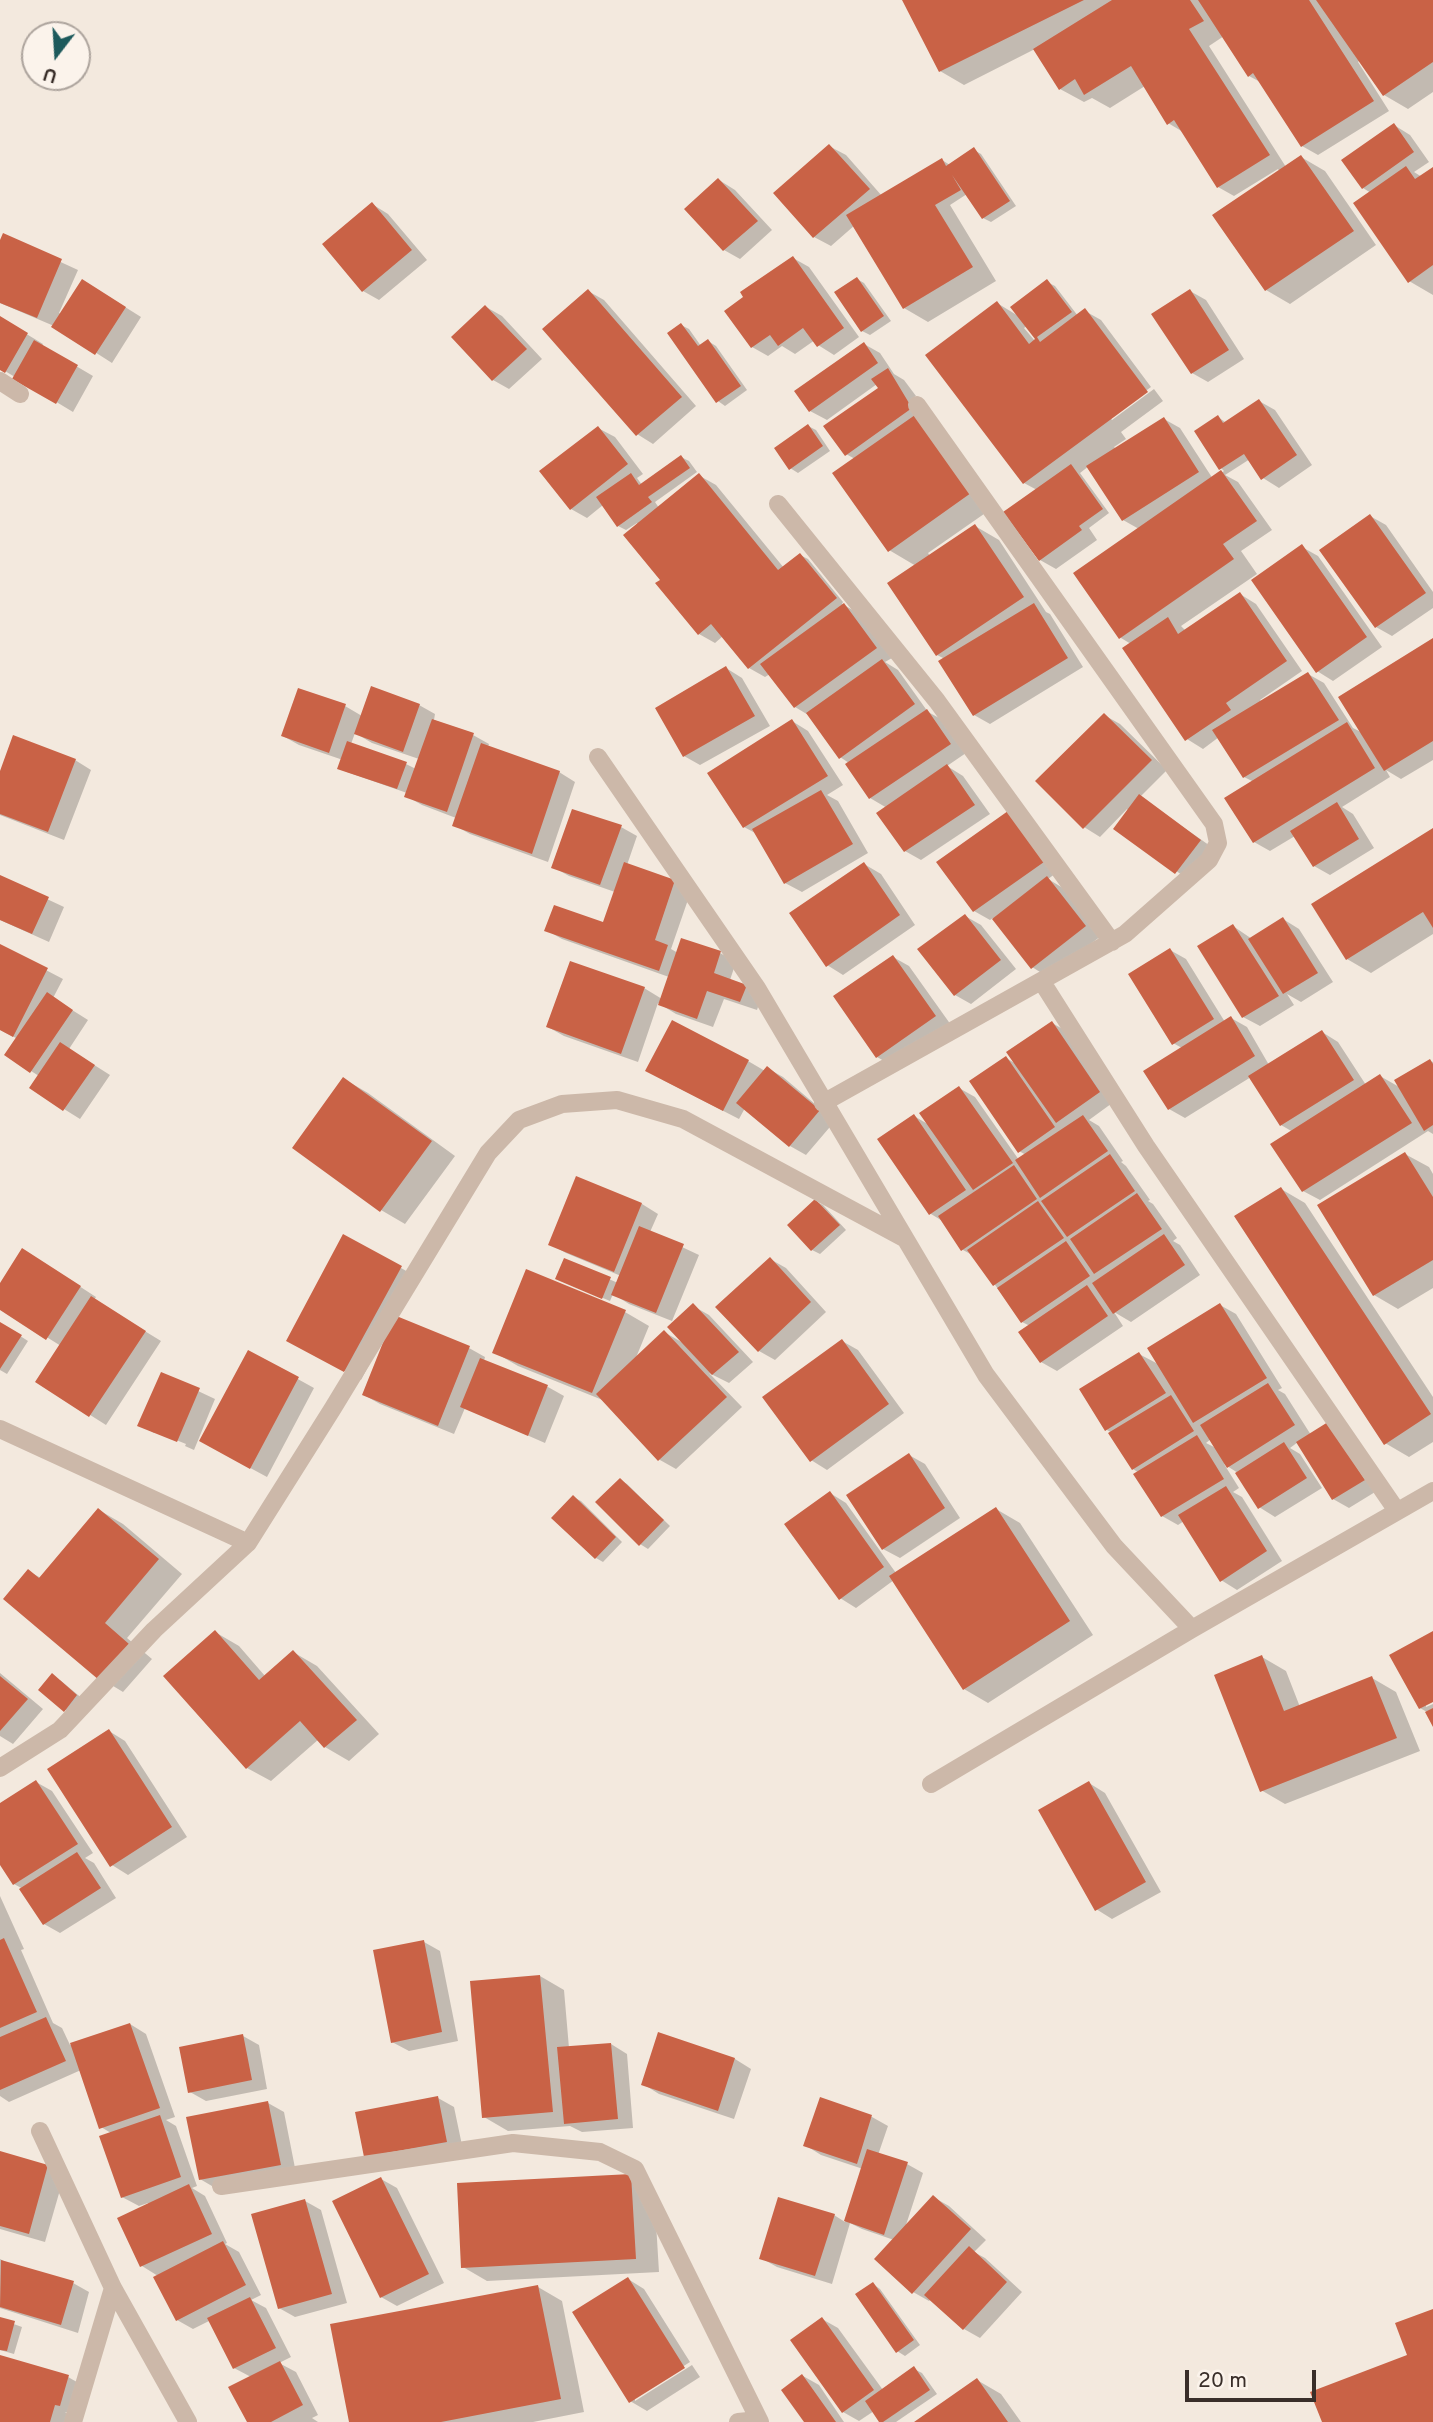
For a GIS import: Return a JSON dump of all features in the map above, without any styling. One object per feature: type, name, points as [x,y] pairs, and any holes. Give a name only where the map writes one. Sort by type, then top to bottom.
[{"type":"street","points":[[0,381],[20,394]]},
{"type":"street","points":[[823,1103],[1125,934],[1209,860],[1218,843],[1214,824],[917,405]]},
{"type":"street","points":[[778,504],[937,701],[1112,942]]},
{"type":"street","points":[[598,757],[757,988],[986,1375],[1114,1546],[1192,1629]]},
{"type":"street","points":[[1042,982],[1146,1146],[1397,1511]]},
{"type":"street","points":[[0,1768],[60,1730],[155,1630],[248,1543],[488,1153],[519,1120],[562,1104],[617,1100],[682,1119],[904,1238]]},
{"type":"street","points":[[0,1429],[248,1543]]},
{"type":"street","points":[[931,1784],[1192,1629],[1433,1491]]},
{"type":"street","points":[[40,2131],[113,2288],[188,2422]]},
{"type":"street","points":[[221,2186],[513,2143],[600,2152],[635,2169],[759,2421],[738,2422]]},
{"type":"street","points":[[73,2422],[113,2288]]},
{"type":"building","points":[[902,0],[1084,0],[939,72]]},
{"type":"building","points":[[1112,0],[1190,0],[1204,21],[1189,29],[1270,155],[1217,188],[1174,120],[1167,125],[1131,66],[1084,95],[1075,79],[1059,90],[1033,49]]},
{"type":"building","points":[[1198,0],[1309,0],[1374,101],[1301,147],[1253,73],[1248,77]]},
{"type":"building","points":[[1316,0],[1433,0],[1433,62],[1383,96]]},
{"type":"building","points":[[1394,123],[1414,152],[1362,189],[1341,160]]},
{"type":"building","points":[[829,144],[870,189],[813,238],[773,193]]},
{"type":"building","points":[[974,147],[1010,201],[982,219],[952,175],[961,190],[935,205],[973,267],[903,309],[846,215],[942,158],[946,166]]},
{"type":"building","points":[[1301,155],[1354,231],[1265,291],[1212,215]]},
{"type":"building","points":[[1406,166],[1415,179],[1433,167],[1433,265],[1408,283],[1353,203]]},
{"type":"building","points":[[718,178],[758,221],[723,251],[684,209]]},
{"type":"building","points":[[372,202],[412,250],[362,292],[322,244]]},
{"type":"building","points":[[3,233],[62,259],[37,318],[0,303],[0,240]]},
{"type":"building","points":[[793,256],[844,328],[817,347],[803,328],[778,346],[770,335],[751,348],[724,311],[743,297],[740,292]]},
{"type":"building","points":[[857,277],[884,316],[861,332],[834,292]]},
{"type":"building","points":[[82,279],[126,307],[95,355],[51,327]]},
{"type":"building","points":[[1047,279],[1072,312],[1037,337],[1040,342],[1085,308],[1148,392],[1023,484],[925,355],[997,301],[1029,344],[1035,339],[1010,307]]},
{"type":"building","points":[[588,289],[682,397],[636,436],[542,329]]},
{"type":"building","points":[[1190,289],[1229,350],[1191,374],[1151,314]]},
{"type":"building","points":[[485,305],[527,349],[492,381],[451,337]]},
{"type":"building","points":[[0,316],[28,333],[5,373],[0,370]]},
{"type":"building","points":[[681,323],[698,346],[708,339],[741,386],[716,403],[667,333]]},
{"type":"building","points":[[34,340],[78,365],[56,404],[12,379]]},
{"type":"building","points":[[864,342],[878,363],[809,412],[794,391]]},
{"type":"building","points":[[888,368],[912,408],[845,456],[823,426],[878,388],[871,379]]},
{"type":"building","points":[[1259,399],[1297,455],[1261,480],[1244,454],[1219,470],[1194,431],[1218,415],[1223,423]]},
{"type":"building","points":[[915,415],[971,493],[888,552],[832,473]]},
{"type":"building","points":[[1164,417],[1199,472],[1122,521],[1086,466]]},
{"type":"building","points":[[808,424],[823,446],[789,470],[774,448]]},
{"type":"building","points":[[598,426],[628,464],[570,510],[539,471]]},
{"type":"building","points":[[681,455],[690,468],[648,497],[652,502],[617,527],[596,497],[631,473],[639,485]]},
{"type":"building","points":[[1071,464],[1103,509],[1079,526],[1082,530],[1039,561],[1003,512]]},
{"type":"building","points":[[1221,470],[1257,521],[1223,544],[1234,559],[1119,639],[1073,573]]},
{"type":"building","points":[[699,473],[778,570],[800,553],[837,598],[748,669],[711,624],[698,635],[655,583],[660,580],[623,535]]},
{"type":"building","points":[[1370,514],[1426,593],[1375,628],[1319,550]]},
{"type":"building","points":[[975,524],[1024,597],[936,656],[887,583]]},
{"type":"building","points":[[1302,544],[1367,637],[1316,673],[1251,580]]},
{"type":"building","points":[[1240,592],[1287,661],[1226,703],[1231,710],[1185,741],[1122,648],[1168,617],[1178,634]]},
{"type":"building","points":[[844,603],[877,648],[794,708],[760,664]]},
{"type":"building","points":[[1034,603],[1068,658],[973,716],[938,661]]},
{"type":"building","points":[[1433,638],[1433,741],[1384,771],[1338,697]]},
{"type":"building","points":[[882,659],[915,704],[839,759],[806,713]]},
{"type":"building","points":[[726,666],[755,716],[683,757],[655,708]]},
{"type":"building","points":[[1308,672],[1339,720],[1243,778],[1212,730]]},
{"type":"building","points":[[371,686],[420,704],[403,752],[354,734]]},
{"type":"building","points":[[298,688],[346,704],[329,753],[281,736]]},
{"type":"building","points":[[927,709],[951,744],[869,799],[845,764]]},
{"type":"building","points":[[1104,713],[1152,760],[1083,829],[1035,781]]},
{"type":"building","points":[[432,719],[474,733],[447,812],[404,797]]},
{"type":"building","points":[[792,719],[828,776],[743,828],[707,773]]},
{"type":"building","points":[[1347,722],[1375,768],[1253,843],[1224,798]]},
{"type":"building","points":[[13,735],[76,759],[48,832],[0,814],[0,771]]},
{"type":"building","points":[[347,741],[407,762],[397,789],[337,769]]},
{"type":"building","points":[[481,743],[560,771],[532,854],[452,826]]},
{"type":"building","points":[[947,764],[975,805],[904,852],[876,813]]},
{"type":"building","points":[[821,790],[853,844],[784,884],[752,829]]},
{"type":"building","points":[[1139,794],[1201,840],[1175,874],[1113,829]]},
{"type":"building","points":[[1337,802],[1359,839],[1313,867],[1290,831]]},
{"type":"building","points":[[572,809],[622,825],[600,885],[551,868]]},
{"type":"building","points":[[1008,811],[1044,862],[973,912],[936,862]]},
{"type":"building","points":[[1433,828],[1433,928],[1423,912],[1346,960],[1311,904]]},
{"type":"building","points":[[624,862],[675,880],[655,940],[668,945],[659,971],[544,931],[554,905],[603,922]]},
{"type":"building","points":[[864,862],[900,915],[826,967],[789,913]]},
{"type":"building","points":[[0,875],[49,897],[32,934],[0,920]]},
{"type":"building","points":[[1047,876],[1086,926],[1031,969],[992,919]]},
{"type":"building","points":[[965,914],[1001,960],[954,996],[917,949]]},
{"type":"building","points":[[1283,917],[1318,973],[1283,994],[1248,939]]},
{"type":"building","points":[[1233,924],[1279,996],[1242,1018],[1197,946]]},
{"type":"building","points":[[681,938],[721,951],[714,973],[747,985],[740,1002],[707,991],[697,1019],[658,1005]]},
{"type":"building","points":[[0,944],[48,968],[13,1037],[0,1030]]},
{"type":"building","points":[[1170,948],[1214,1019],[1172,1045],[1128,974]]},
{"type":"building","points":[[893,955],[936,1016],[876,1058],[833,996]]},
{"type":"building","points":[[570,961],[645,987],[621,1054],[546,1027]]},
{"type":"building","points":[[47,992],[73,1010],[30,1073],[4,1055]]},
{"type":"building","points":[[1231,1016],[1255,1056],[1168,1110],[1143,1071]]},
{"type":"building","points":[[672,1020],[749,1060],[723,1111],[645,1071]]},
{"type":"building","points":[[1052,1021],[1100,1092],[1056,1123],[1006,1052]]},
{"type":"building","points":[[1322,1030],[1354,1080],[1280,1126],[1248,1076]]},
{"type":"building","points":[[60,1042],[95,1065],[63,1111],[29,1088]]},
{"type":"building","points":[[1006,1056],[1055,1127],[1018,1153],[969,1081]]},
{"type":"building","points":[[1430,1059],[1433,1064],[1433,1125],[1424,1131],[1394,1080]]},
{"type":"building","points":[[767,1066],[820,1110],[789,1147],[736,1103]]},
{"type":"building","points":[[1380,1074],[1412,1123],[1302,1192],[1270,1144]]},
{"type":"building","points":[[343,1077],[432,1141],[380,1212],[292,1148]]},
{"type":"building","points":[[959,1086],[1013,1163],[973,1190],[919,1113]]},
{"type":"building","points":[[914,1114],[966,1190],[929,1215],[877,1139]]},
{"type":"building","points":[[1083,1115],[1108,1151],[1040,1198],[1015,1160]]},
{"type":"building","points":[[1405,1152],[1433,1197],[1433,1260],[1373,1296],[1317,1205]]},
{"type":"building","points":[[1110,1154],[1135,1191],[1067,1237],[1041,1201]]},
{"type":"building","points":[[1014,1165],[1037,1199],[961,1251],[938,1216]]},
{"type":"building","points":[[576,1176],[642,1203],[614,1272],[548,1245]]},
{"type":"building","points":[[1281,1187],[1431,1414],[1384,1445],[1234,1216]]},
{"type":"building","points":[[1137,1193],[1162,1229],[1094,1274],[1070,1239]]},
{"type":"building","points":[[815,1199],[840,1225],[811,1251],[787,1225]]},
{"type":"building","points":[[1038,1201],[1064,1238],[993,1286],[967,1250]]},
{"type":"building","points":[[639,1226],[684,1244],[656,1313],[611,1295]]},
{"type":"building","points":[[343,1234],[402,1266],[344,1372],[286,1341]]},
{"type":"building","points":[[1164,1234],[1185,1265],[1113,1314],[1092,1283]]},
{"type":"building","points":[[1066,1241],[1090,1276],[1021,1323],[997,1288]]},
{"type":"building","points":[[22,1248],[81,1286],[46,1340],[0,1310],[0,1283]]},
{"type":"building","points":[[770,1257],[811,1302],[758,1352],[715,1307]]},
{"type":"building","points":[[564,1258],[611,1277],[602,1299],[555,1279]]},
{"type":"building","points":[[526,1269],[626,1310],[592,1393],[492,1353]]},
{"type":"building","points":[[1087,1285],[1108,1316],[1040,1363],[1018,1332]]},
{"type":"building","points":[[91,1296],[146,1331],[89,1417],[35,1382]]},
{"type":"building","points":[[693,1303],[739,1352],[712,1375],[667,1327]]},
{"type":"building","points":[[1220,1303],[1267,1378],[1193,1423],[1147,1348]]},
{"type":"building","points":[[394,1315],[470,1346],[438,1426],[362,1395]]},
{"type":"building","points":[[0,1322],[22,1335],[0,1369]]},
{"type":"building","points":[[664,1330],[727,1397],[658,1461],[596,1394]]},
{"type":"building","points":[[842,1339],[889,1404],[810,1462],[762,1397]]},
{"type":"building","points":[[248,1350],[299,1377],[250,1469],[199,1441]]},
{"type":"building","points":[[1139,1352],[1166,1393],[1105,1431],[1079,1389]]},
{"type":"building","points":[[480,1358],[548,1385],[528,1436],[460,1407]]},
{"type":"building","points":[[161,1372],[200,1388],[177,1442],[137,1426]]},
{"type":"building","points":[[1268,1383],[1295,1425],[1227,1468],[1200,1425]]},
{"type":"building","points":[[1171,1395],[1194,1431],[1132,1470],[1108,1433]]},
{"type":"building","points":[[1328,1422],[1365,1480],[1332,1500],[1296,1442]]},
{"type":"building","points":[[1197,1435],[1224,1479],[1161,1517],[1133,1474]]},
{"type":"building","points":[[1284,1442],[1307,1478],[1258,1509],[1235,1473]]},
{"type":"building","points":[[909,1453],[945,1508],[882,1550],[846,1495]]},
{"type":"building","points":[[620,1478],[664,1520],[639,1546],[595,1502]]},
{"type":"building","points":[[1226,1486],[1267,1551],[1220,1582],[1178,1515]]},
{"type":"building","points":[[830,1491],[884,1567],[839,1600],[784,1524]]},
{"type":"building","points":[[573,1495],[616,1537],[595,1559],[551,1518]]},
{"type":"building","points":[[996,1507],[1070,1621],[963,1690],[889,1576]]},
{"type":"building","points":[[98,1508],[159,1559],[105,1623],[129,1644],[99,1680],[3,1599],[28,1569],[39,1578]]},
{"type":"building","points":[[215,1630],[259,1680],[293,1650],[357,1720],[324,1748],[300,1721],[246,1769],[163,1676]]},
{"type":"building","points":[[1433,1631],[1433,1702],[1419,1709],[1389,1655]]},
{"type":"building","points":[[1262,1655],[1284,1711],[1372,1676],[1397,1738],[1260,1792],[1214,1675]]},
{"type":"building","points":[[52,1673],[77,1695],[64,1712],[38,1690]]},
{"type":"building","points":[[0,1676],[28,1699],[0,1731]]},
{"type":"building","points":[[1433,1708],[1433,1727],[1425,1712]]},
{"type":"building","points":[[109,1729],[172,1827],[110,1867],[47,1769]]},
{"type":"building","points":[[36,1780],[78,1844],[13,1885],[0,1865],[0,1803]]},
{"type":"building","points":[[1089,1781],[1146,1882],[1095,1911],[1038,1810]]},
{"type":"building","points":[[77,1852],[101,1888],[43,1925],[19,1889]]},
{"type":"building","points":[[4,1938],[37,2012],[0,2028],[0,1940]]},
{"type":"building","points":[[424,1940],[442,2032],[391,2043],[373,1950]]},
{"type":"building","points":[[540,1975],[553,2112],[482,2118],[470,1981]]},
{"type":"building","points":[[46,2017],[66,2061],[0,2090],[0,2037]]},
{"type":"building","points":[[130,2023],[160,2108],[99,2129],[70,2043]]},
{"type":"building","points":[[658,2032],[735,2058],[718,2111],[641,2085]]},
{"type":"building","points":[[243,2034],[252,2080],[188,2093],[179,2047]]},
{"type":"building","points":[[611,2043],[618,2119],[564,2124],[557,2047]]},
{"type":"building","points":[[438,2096],[447,2142],[364,2157],[355,2112]]},
{"type":"building","points":[[820,2097],[872,2115],[857,2164],[803,2146]]},
{"type":"building","points":[[268,2101],[281,2165],[199,2180],[186,2117]]},
{"type":"building","points":[[160,2115],[181,2177],[121,2198],[99,2136]]},
{"type":"building","points":[[867,2149],[908,2162],[884,2235],[844,2221]]},
{"type":"building","points":[[0,2151],[48,2165],[29,2234],[0,2226]]},
{"type":"building","points":[[631,2174],[636,2259],[461,2268],[457,2183]]},
{"type":"building","points":[[381,2177],[429,2274],[380,2298],[332,2201]]},
{"type":"building","points":[[189,2184],[212,2234],[140,2267],[117,2218]]},
{"type":"building","points":[[933,2195],[971,2229],[912,2294],[874,2259]]},
{"type":"building","points":[[778,2197],[835,2214],[815,2276],[759,2259]]},
{"type":"building","points":[[305,2199],[332,2294],[278,2309],[251,2214]]},
{"type":"building","points":[[223,2241],[246,2285],[176,2321],[153,2277]]},
{"type":"building","points":[[969,2246],[1007,2282],[963,2330],[924,2295]]},
{"type":"building","points":[[1,2260],[74,2281],[61,2325],[0,2307]]},
{"type":"building","points":[[628,2277],[685,2368],[629,2403],[572,2312]]},
{"type":"building","points":[[873,2282],[914,2340],[896,2353],[855,2294]]},
{"type":"building","points":[[538,2285],[561,2399],[441,2422],[349,2422],[330,2324]]},
{"type":"building","points":[[250,2297],[276,2348],[233,2369],[207,2318]]},
{"type":"building","points":[[1433,2309],[1433,2422],[1322,2422],[1310,2392],[1407,2355],[1395,2323]]},
{"type":"building","points":[[0,2317],[15,2321],[7,2351],[0,2350]]},
{"type":"building","points":[[822,2317],[874,2390],[842,2413],[790,2340]]},
{"type":"building","points":[[0,2355],[69,2375],[60,2406],[55,2405],[50,2422],[0,2422]]},
{"type":"building","points":[[280,2361],[303,2405],[271,2422],[247,2422],[228,2387]]},
{"type":"building","points":[[914,2366],[930,2390],[883,2422],[879,2422],[865,2401]]},
{"type":"building","points":[[802,2374],[836,2422],[804,2422],[781,2390]]},
{"type":"building","points":[[977,2378],[1008,2422],[914,2422]]}]
